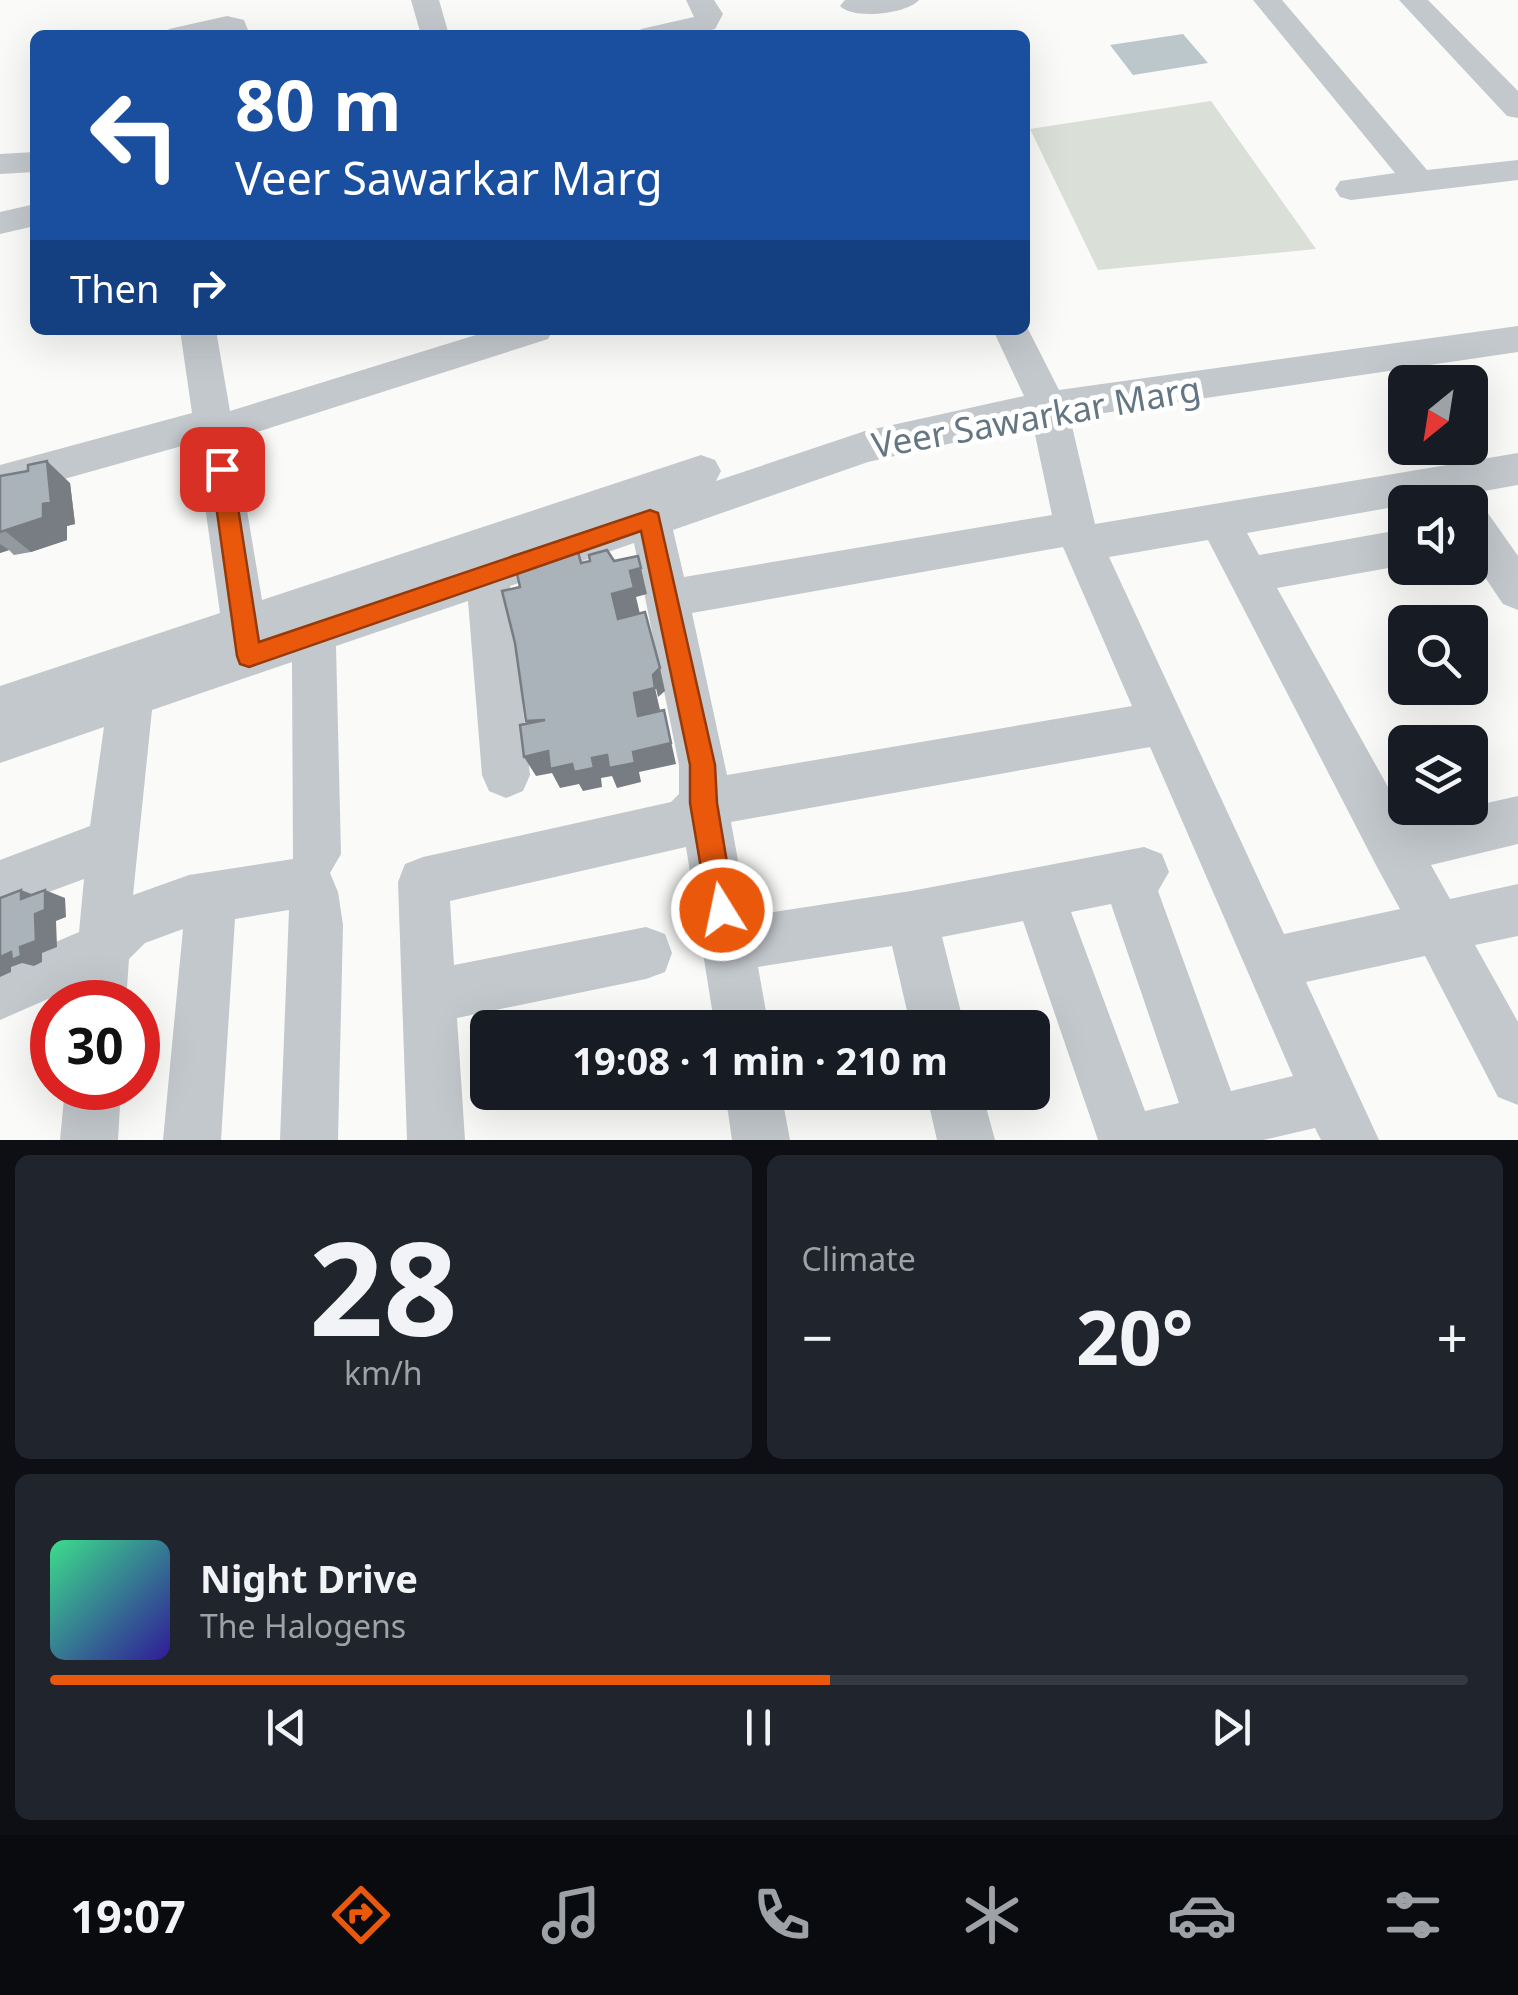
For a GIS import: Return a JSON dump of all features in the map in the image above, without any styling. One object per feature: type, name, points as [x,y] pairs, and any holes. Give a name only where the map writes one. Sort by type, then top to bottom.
[{"type":"street","points":[[425,0],[434,30]]},
{"type":"street","points":[[671,30],[705,22],[709,14],[700,0]]},
{"type":"street","points":[[865,30],[853,3],[905,0]]},
{"type":"street","points":[[1267,0],[1418,181]]},
{"type":"street","points":[[1412,0],[1518,108]]},
{"type":"street","points":[[193,30],[217,21]]},
{"type":"street","points":[[0,164],[30,162]]},
{"type":"street","points":[[1350,189],[1518,170]]},
{"type":"street","points":[[0,223],[30,216]]},
{"type":"street","name":"Veer Sawarkar Marg","points":[[0,741],[131,696],[246,641],[314,634],[865,447],[1042,395],[1518,315]]},
{"type":"street","points":[[199,335],[246,641]]},
{"type":"street","points":[[0,481],[215,426],[518,335]]},
{"type":"street","points":[[1013,335],[1042,395],[1078,536],[1340,1118],[1214,1123],[1142,1140]]},
{"type":"street","name":"Veer Sawarkar Marg","points":[[0,707],[246,641],[863,417],[1518,339]]},
{"type":"street","points":[[1488,526],[1518,469]]},
{"type":"street","points":[[650,519],[702,765],[704,803],[739,1010]]},
{"type":"street","points":[[667,599],[1078,536],[1219,521],[1388,531]]},
{"type":"street","points":[[1219,521],[1516,1069]]},
{"type":"street","points":[[1248,575],[1388,550]]},
{"type":"street","points":[[487,575],[506,775]]},
{"type":"street","points":[[314,634],[316,854]]},
{"type":"street","points":[[102,980],[112,843],[131,696]]},
{"type":"street","points":[[436,1140],[423,882],[685,823],[704,803],[1162,723]]},
{"type":"street","points":[[1396,849],[1518,820]]},
{"type":"street","points":[[0,886],[112,843]]},
{"type":"street","points":[[728,945],[1136,874],[1214,1123]]},
{"type":"street","points":[[0,993],[104,948],[128,923],[210,898],[300,883],[314,892],[318,925],[309,1140]]},
{"type":"street","points":[[1038,892],[1127,1140]]},
{"type":"street","points":[[192,1140],[210,898]]},
{"type":"street","points":[[1270,963],[1518,910]]},
{"type":"street","points":[[911,916],[934,1010]]},
{"type":"street","points":[[428,997],[646,953]]},
{"type":"street","points":[[756,1110],[761,1140]]},
{"type":"street","points":[[958,1110],[966,1140]]},
{"type":"shaded area","points":[[1183,34],[1208,63],[1133,75],[1110,45]]},
{"type":"shaded area","points":[[1211,101],[1316,249],[1098,270],[1030,129]]},
{"type":"building","points":[[47,461],[51,502],[43,504],[43,518],[0,532],[0,476],[28,471],[28,465]]},
{"type":"building","points":[[551,546],[553,554],[577,548],[581,563],[590,561],[589,555],[607,550],[614,561],[638,556],[641,568],[630,571],[634,588],[612,594],[618,619],[645,612],[660,668],[653,675],[655,688],[634,693],[638,716],[664,710],[671,743],[633,752],[635,763],[609,768],[607,755],[592,758],[594,768],[574,772],[572,764],[550,769],[548,751],[524,757],[520,725],[545,720],[526,721],[515,643],[502,591],[520,587],[513,556]]},
{"type":"building","points":[[21,890],[21,899],[45,890],[45,910],[35,914],[36,941],[20,947],[21,956],[12,960],[11,952],[0,957],[0,898]]},
{"type":"route","points":[[222,469],[249,656],[650,519],[702,765],[704,803],[722,910]]}]
